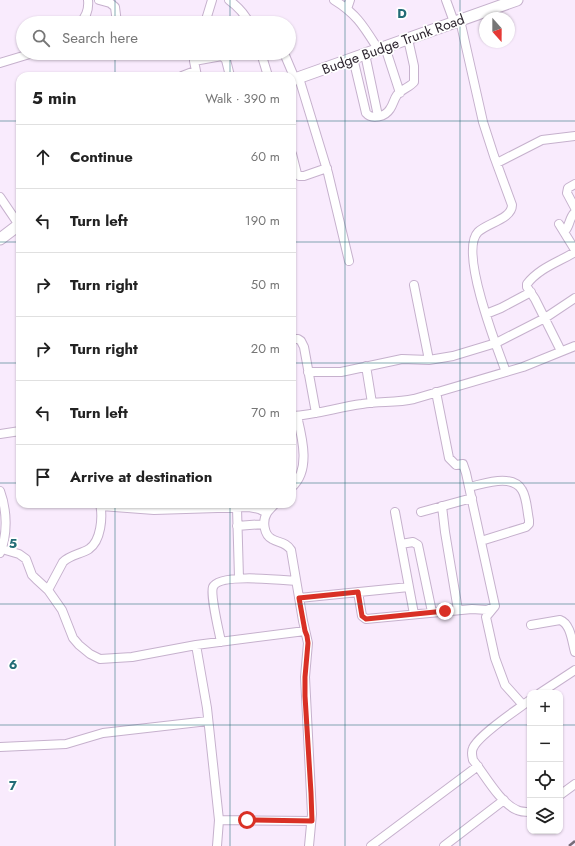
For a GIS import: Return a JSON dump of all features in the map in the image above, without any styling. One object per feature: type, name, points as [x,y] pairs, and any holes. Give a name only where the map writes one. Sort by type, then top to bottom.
[{"type":"main road","name":"Budge Budge Trunk Road","points":[[296,79],[515,0]]},
{"type":"main road","points":[[0,239],[16,227]]},
{"type":"street","points":[[84,16],[87,11],[88,0]]},
{"type":"street","points":[[99,0],[113,5],[115,7],[116,16]]},
{"type":"street","points":[[207,16],[212,0]]},
{"type":"street","points":[[228,0],[236,6],[244,16]]},
{"type":"street","points":[[334,0],[355,15],[382,48],[400,93]]},
{"type":"street","points":[[347,9],[350,0]]},
{"type":"street","points":[[446,0],[457,21],[483,122],[512,205],[512,209],[503,218],[487,225],[477,232],[474,240],[473,252],[476,276],[486,314],[506,372]]},
{"type":"street","points":[[354,58],[366,113],[369,117],[373,118],[389,110],[397,95],[412,84],[415,78],[408,39]]},
{"type":"street","points":[[365,54],[378,116]]},
{"type":"street","points":[[0,63],[16,58]]},
{"type":"street","points":[[195,60],[196,72]]},
{"type":"street","points":[[226,60],[229,72]]},
{"type":"street","points":[[265,60],[267,72]]},
{"type":"street","points":[[287,60],[292,72]]},
{"type":"street","points":[[296,82],[327,168],[349,261]]},
{"type":"street","points":[[497,164],[542,140],[575,136]]},
{"type":"street","points":[[296,170],[299,176],[304,176],[327,168]]},
{"type":"street","points":[[575,184],[568,188],[567,193],[575,208]]},
{"type":"street","points":[[0,197],[16,219]]},
{"type":"street","points":[[564,232],[568,227],[570,218],[575,212]]},
{"type":"street","points":[[559,224],[575,251],[555,262],[529,280],[527,284],[561,351]]},
{"type":"street","points":[[414,285],[429,360]]},
{"type":"street","points":[[486,314],[531,292]]},
{"type":"street","points":[[308,372],[341,372],[402,359],[429,360],[453,356],[496,343],[545,318],[575,298]]},
{"type":"street","points":[[296,339],[301,341],[304,347],[316,413]]},
{"type":"street","points":[[296,416],[345,406],[404,401],[523,367],[575,346]]},
{"type":"street","points":[[366,366],[372,403]]},
{"type":"street","points":[[436,392],[449,458],[456,465],[463,464],[472,498],[495,606],[486,613]]},
{"type":"street","points":[[296,420],[304,452],[296,483]]},
{"type":"street","points":[[0,434],[16,432]]},
{"type":"street","points":[[469,487],[497,481],[512,482],[522,489],[530,520],[526,527],[481,541]]},
{"type":"street","points":[[0,491],[6,518],[5,535],[1,552],[19,554],[26,559],[32,575],[48,590],[62,610],[72,638],[78,645],[100,659],[132,657],[196,645],[305,631]]},
{"type":"street","points":[[421,512],[472,498]]},
{"type":"street","points":[[442,506],[444,532],[458,610]]},
{"type":"street","points":[[48,590],[63,562],[66,559],[89,549],[94,544],[98,537],[101,508]]},
{"type":"street","points":[[133,508],[154,510],[186,508]]},
{"type":"street","points":[[239,578],[237,508],[254,508],[267,513]]},
{"type":"street","points":[[271,508],[267,513],[264,524],[267,534],[270,537],[288,545],[293,561],[308,643],[305,696],[312,821],[309,846]]},
{"type":"street","points":[[394,512],[414,614]]},
{"type":"street","points":[[237,526],[264,524]]},
{"type":"street","points":[[401,544],[413,542],[418,545],[432,612]]},
{"type":"street","points":[[221,642],[213,597],[213,588],[218,582],[239,578],[296,581]]},
{"type":"street","points":[[299,598],[409,587]]},
{"type":"street","points":[[358,592],[362,616],[366,619],[472,608],[486,613]]},
{"type":"street","points":[[486,613],[495,658],[505,684],[526,702],[501,720],[474,746],[472,754],[473,760],[511,807],[519,811],[527,812]]},
{"type":"street","points":[[531,625],[560,620],[563,621],[569,631],[575,652]]},
{"type":"street","points":[[196,645],[208,721],[219,820],[217,846]]},
{"type":"street","points":[[545,690],[575,670]]},
{"type":"street","points":[[0,747],[66,744],[102,732],[208,721]]},
{"type":"street","points":[[371,846],[478,766]]},
{"type":"street","points":[[563,793],[575,784]]},
{"type":"street","points":[[444,846],[504,800]]},
{"type":"street","points":[[219,820],[312,821]]},
{"type":"railway","points":[[569,846],[575,841]]},
{"type":"route","points":[[247,820],[312,821],[305,696],[308,643],[299,598],[358,592],[362,616],[366,619],[445,611]]}]
